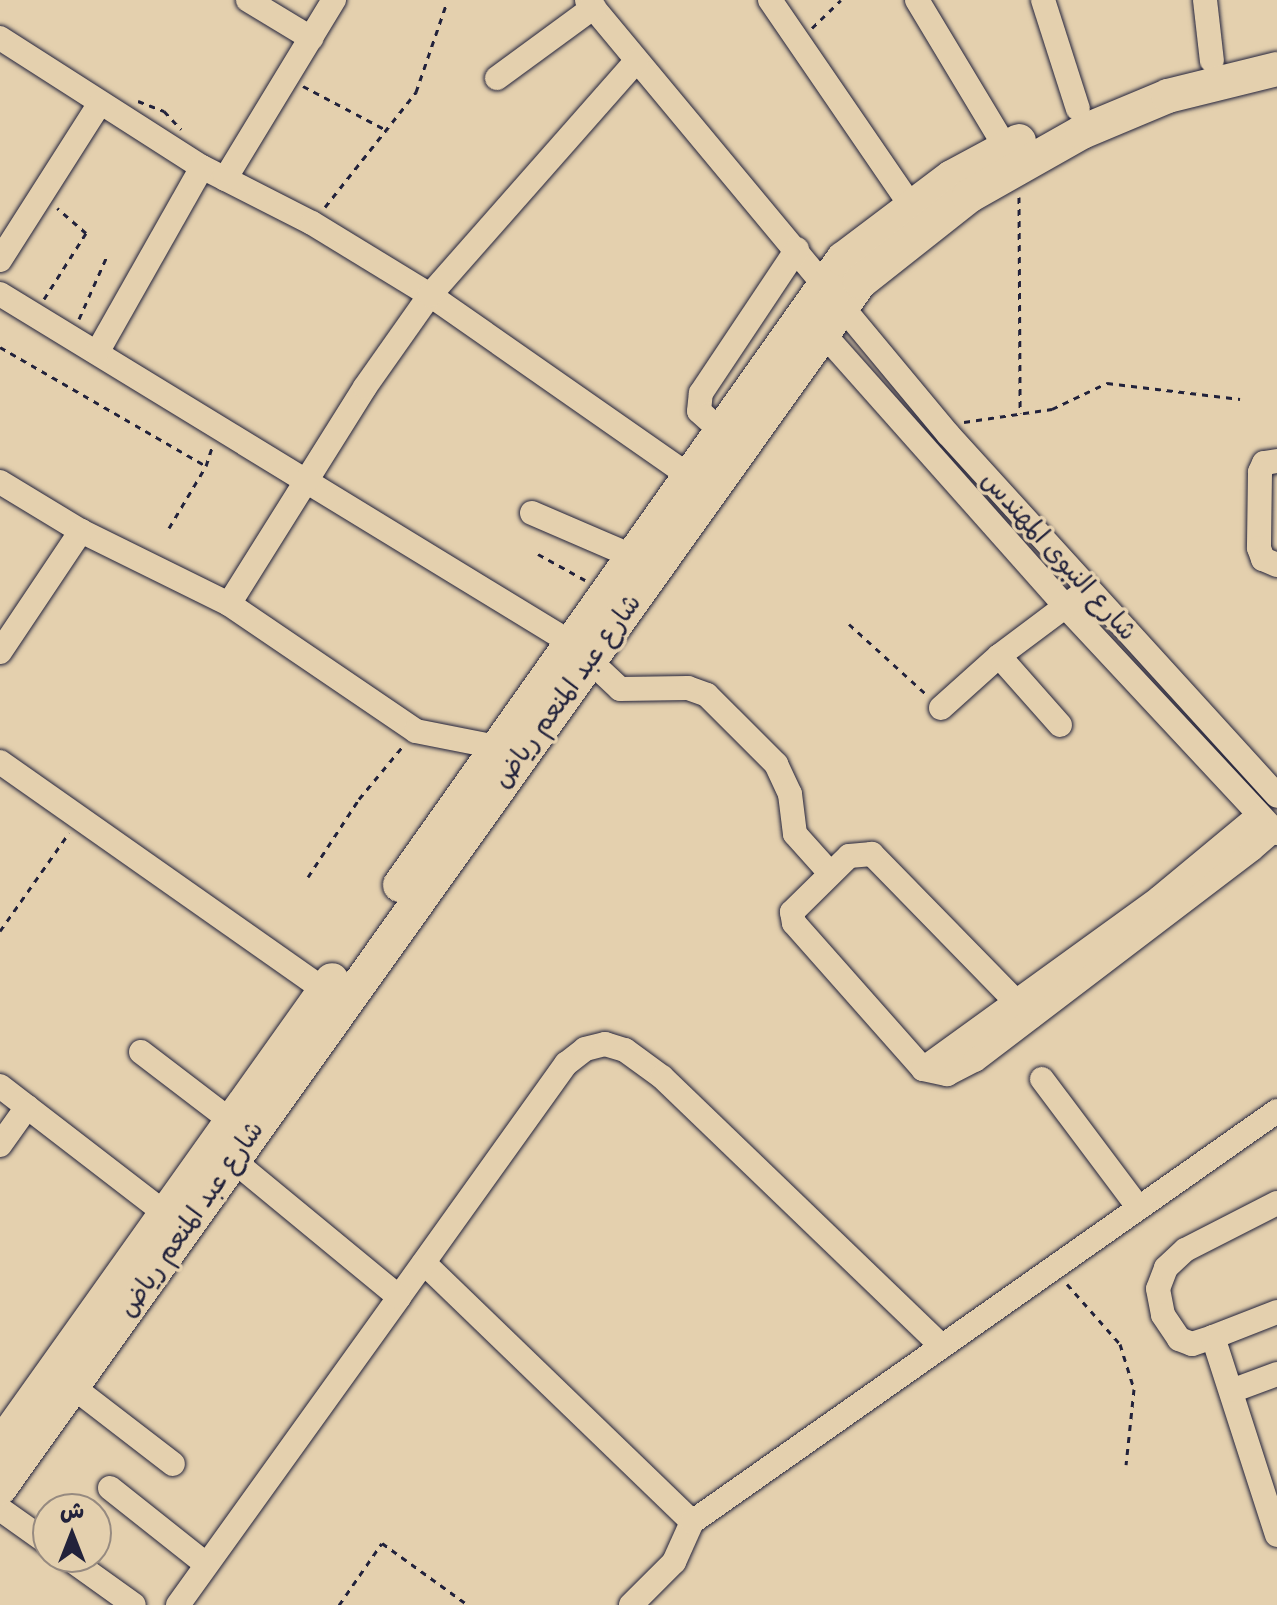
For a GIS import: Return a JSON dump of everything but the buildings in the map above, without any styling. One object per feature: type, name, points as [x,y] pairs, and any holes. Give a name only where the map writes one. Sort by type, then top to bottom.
[{"type":"highway","name":"شارع عبد المنعم رياض","points":[[285,1064],[324,990],[497,747],[581,651],[606,592],[642,564],[689,476],[720,430],[822,309],[1012,157],[1078,109],[1212,61],[1277,48]]},
{"type":"highway","name":"شارع عبد المنعم رياض","points":[[0,1488],[165,1213],[285,1064],[581,651],[822,309],[843,259],[911,206],[1012,157],[1125,112],[1213,82],[1277,69]]},
{"type":"highway","name":"شارع عبد المنعم رياض","points":[[0,1446],[63,1379],[225,1141]]},
{"type":"street","points":[[248,0],[311,38]]},
{"type":"street","points":[[225,179],[334,0]]},
{"type":"street","points":[[770,0],[911,206]]},
{"type":"street","points":[[917,0],[1012,157]]},
{"type":"street","points":[[1043,0],[1078,109]]},
{"type":"street","points":[[1205,0],[1212,61]]},
{"type":"street","points":[[497,78],[591,4],[797,249],[822,309]]},
{"type":"street","points":[[0,38],[202,167],[312,223],[430,295],[689,476]]},
{"type":"street","points":[[229,604],[310,480],[365,387],[430,295],[636,61]]},
{"type":"street","points":[[0,260],[100,103]]},
{"type":"street","points":[[98,351],[202,167]]},
{"type":"street","points":[[720,430],[699,411],[701,393],[797,249]]},
{"type":"street","points":[[0,294],[310,480],[581,651],[626,692],[688,688],[726,712],[776,764],[790,794],[795,834],[830,873]]},
{"type":"street","name":"شارع النبوى المهندس","points":[[822,309],[948,434],[1275,793]]},
{"type":"street","name":"شارع النبوى المهندس","points":[[822,309],[1066,607],[1266,822]]},
{"type":"street","points":[[1277,461],[1261,467],[1268,512],[1260,554],[1277,565]]},
{"type":"street","points":[[0,482],[81,531],[229,604],[416,731],[497,747]]},
{"type":"street","points":[[532,513],[642,564]]},
{"type":"street","points":[[0,652],[81,531]]},
{"type":"street","points":[[941,708],[999,656],[1090,589]]},
{"type":"street","points":[[999,656],[1060,725]]},
{"type":"street","points":[[0,762],[324,990]]},
{"type":"street","points":[[1023,1009],[872,854],[855,853],[830,873],[792,912],[792,920],[923,1069],[939,1075],[957,1071],[1023,1009],[1129,931],[1266,822],[1275,793]]},
{"type":"street","points":[[178,1605],[566,1064],[585,1049],[605,1044],[625,1050],[662,1077],[942,1346]]},
{"type":"street","points":[[141,1052],[225,1141],[399,1297]]},
{"type":"street","points":[[1042,1079],[1139,1208]]},
{"type":"street","points":[[0,1086],[165,1213]]},
{"type":"street","points":[[0,1145],[27,1107]]},
{"type":"street","points":[[631,1605],[674,1562],[692,1522],[1277,1111]]},
{"type":"street","points":[[1277,1203],[1185,1250],[1160,1279],[1163,1315],[1179,1339],[1192,1344],[1277,1312]]},
{"type":"street","points":[[424,1263],[692,1522]]},
{"type":"street","points":[[1213,1337],[1234,1390],[1277,1535]]},
{"type":"street","points":[[1234,1390],[1277,1374]]},
{"type":"street","points":[[63,1379],[173,1464]]},
{"type":"street","points":[[110,1488],[206,1564]]},
{"type":"street","points":[[0,1509],[32,1532]]},
{"type":"street","points":[[89,1573],[134,1605]]},
{"type":"path","points":[[798,42],[841,0]]},
{"type":"path","points":[[312,223],[416,92],[447,2]]},
{"type":"path","points":[[289,75],[323,101],[388,131]]},
{"type":"path","points":[[1012,157],[1020,413]]},
{"type":"path","points":[[36,313],[86,233],[41,193]]},
{"type":"path","points":[[72,335],[107,256]]},
{"type":"path","points":[[0,347],[206,466]]},
{"type":"path","points":[[948,434],[971,418],[1052,409],[1107,383],[1240,399]]},
{"type":"path","points":[[169,528],[206,466],[218,426]]},
{"type":"path","points":[[538,554],[606,592]]},
{"type":"path","points":[[849,624],[941,708]]},
{"type":"path","points":[[308,877],[359,799],[416,731]]},
{"type":"path","points":[[0,931],[80,818]]},
{"type":"path","points":[[1054,1269],[1120,1344],[1134,1389],[1126,1465]]},
{"type":"path","points":[[339,1605],[382,1543],[468,1605]]}]
